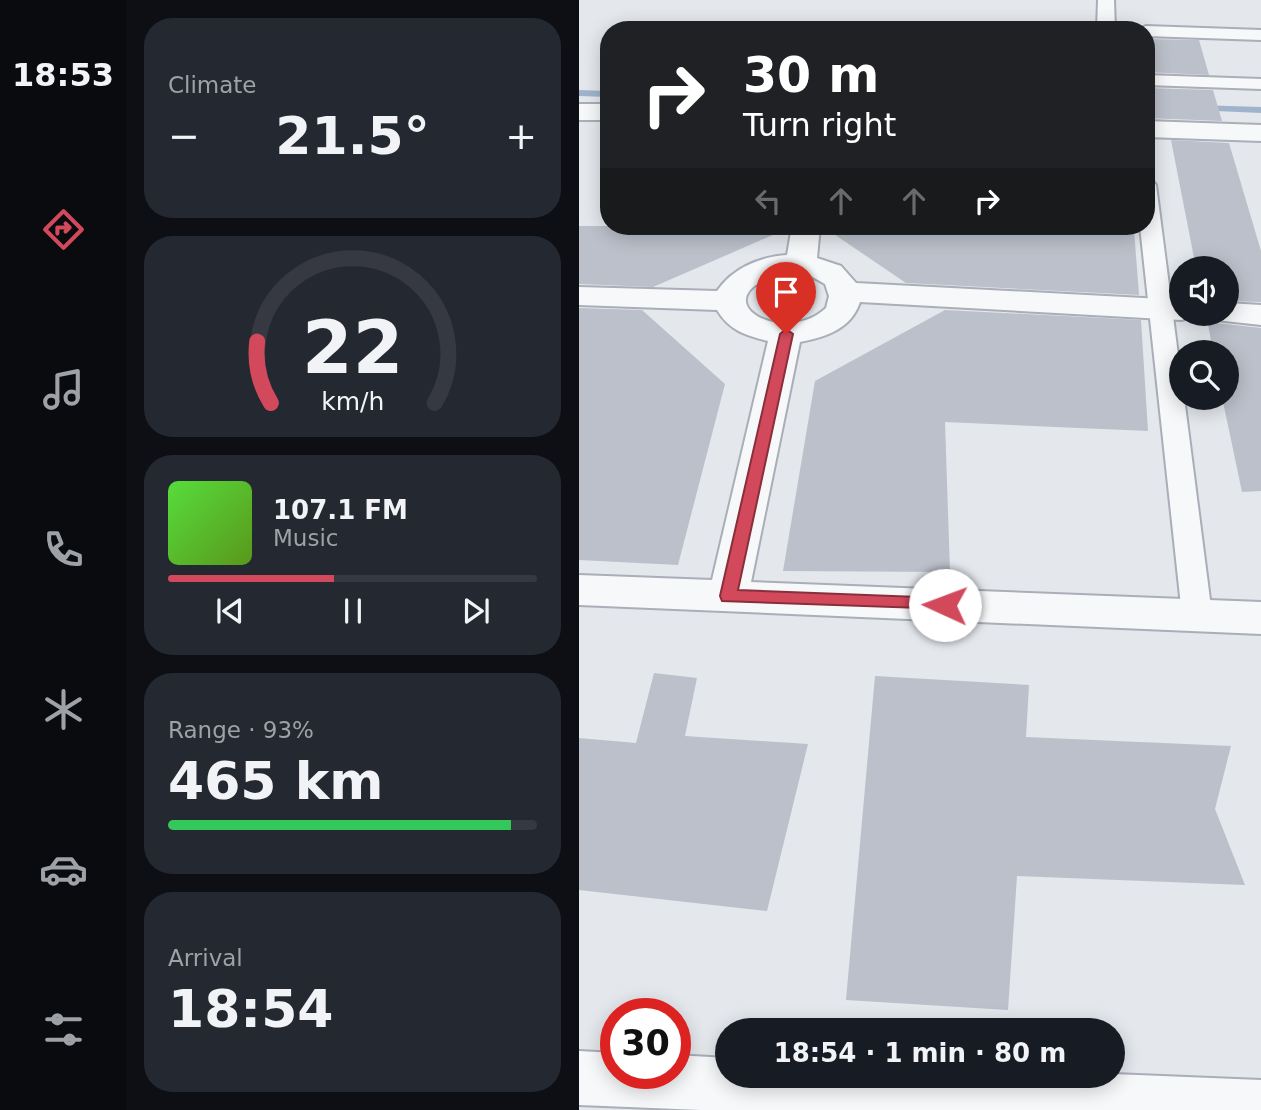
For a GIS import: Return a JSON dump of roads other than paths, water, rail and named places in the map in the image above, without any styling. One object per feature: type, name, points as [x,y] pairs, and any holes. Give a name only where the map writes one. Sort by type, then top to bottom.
[{"type":"street","points":[[579,112],[600,112]]},
{"type":"street","points":[[1155,129],[1261,133]]},
{"type":"street","points":[[801,264],[805,235]]},
{"type":"street","points":[[801,264],[830,273],[840,281],[845,292],[844,304],[837,315],[824,324],[786,334],[752,328],[739,321],[731,311],[728,301],[731,290],[751,272],[774,265],[801,264]]},
{"type":"street","points":[[845,292],[1169,310]]},
{"type":"street","points":[[579,296],[728,301]]},
{"type":"street","points":[[1239,314],[1261,315]]},
{"type":"street","points":[[728,596],[786,334]]},
{"type":"street","points":[[579,590],[1261,618]]},
{"type":"street","points":[[579,1078],[795,1099],[1261,1107]]},
{"type":"lane","points":[[1106,0],[1106,21]]},
{"type":"lane","points":[[1155,31],[1261,35]]},
{"type":"lane","points":[[1155,80],[1261,85]]},
{"type":"lane","points":[[1155,230],[1169,300]]},
{"type":"lane","points":[[1172,326],[1197,615]]},
{"type":"waterway","points":[[579,93],[600,94]]},
{"type":"waterway","points":[[1197,108],[1261,110]]}]
